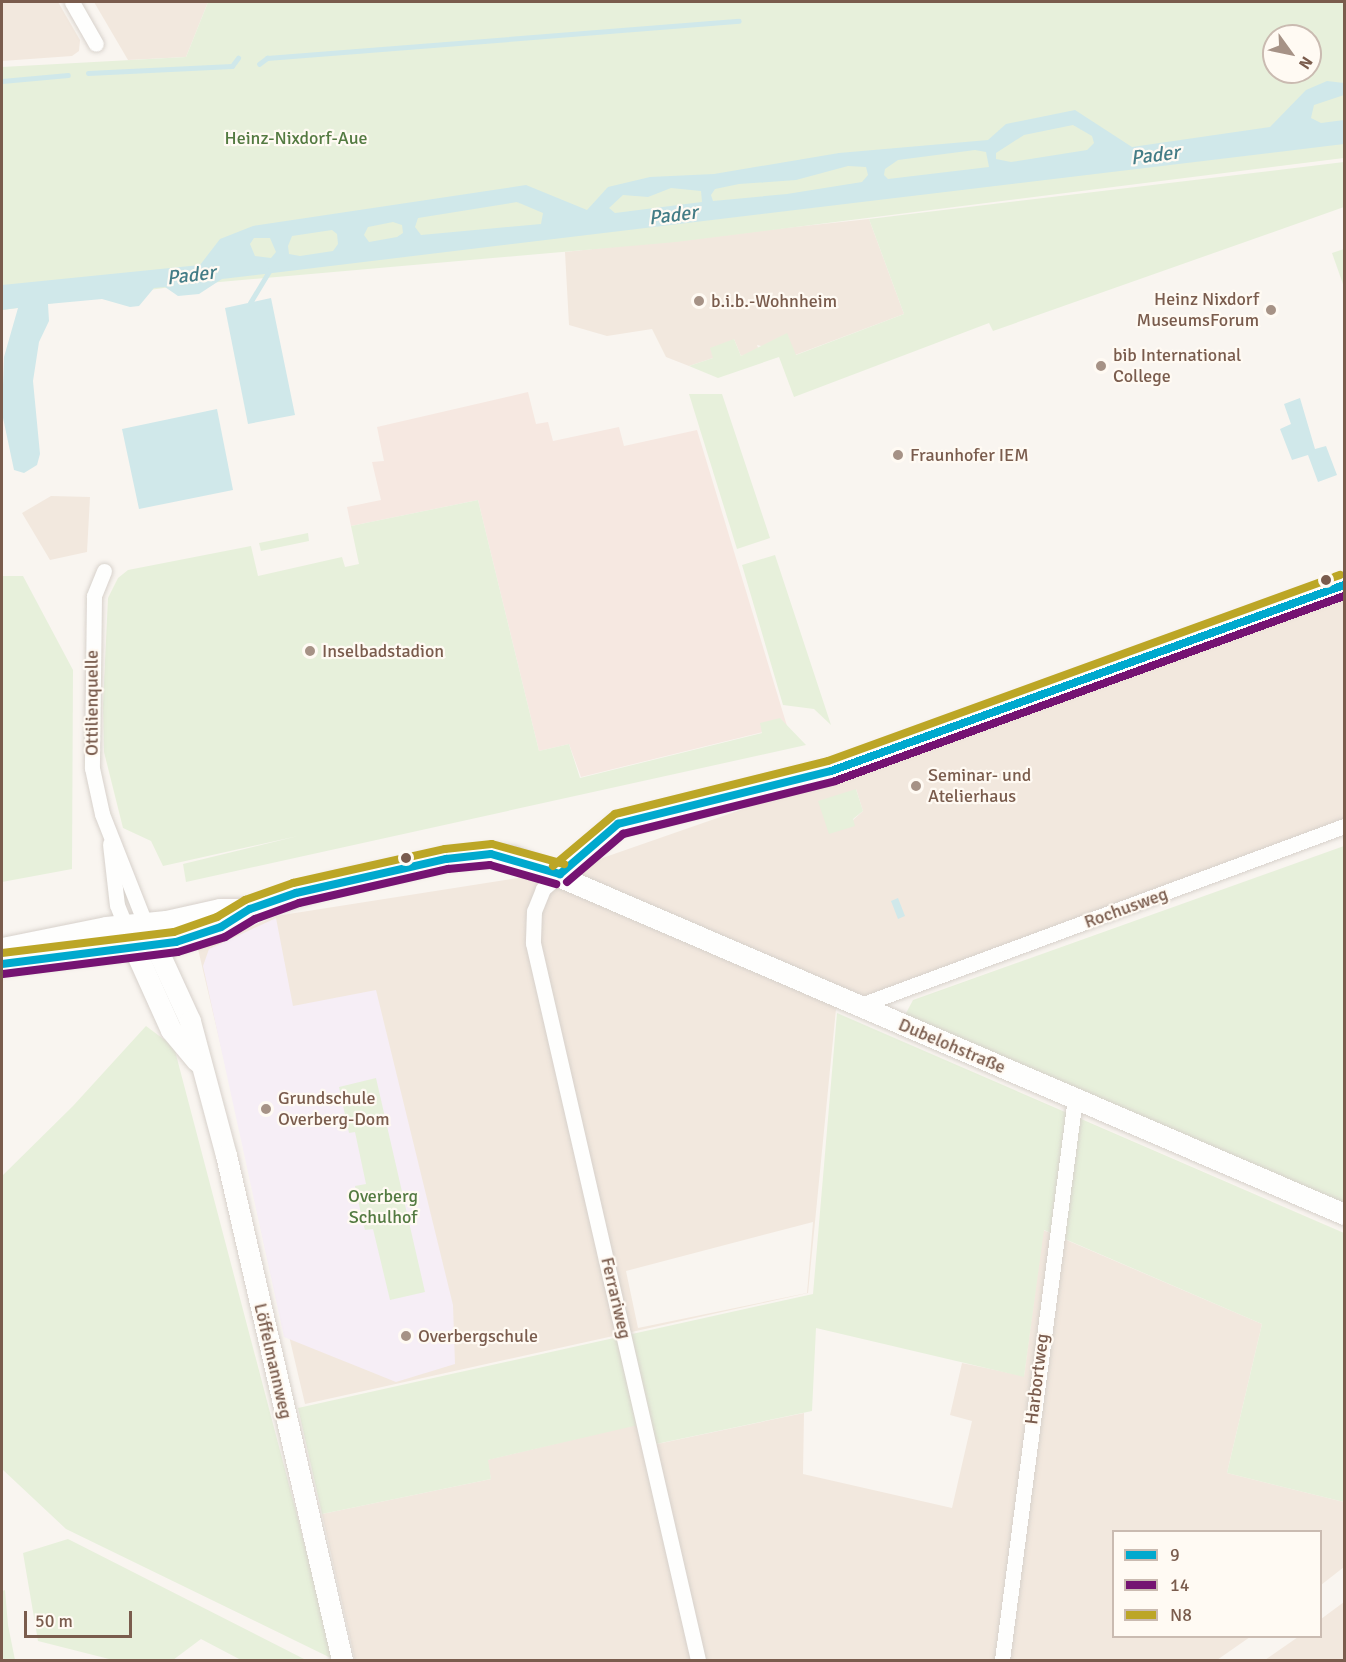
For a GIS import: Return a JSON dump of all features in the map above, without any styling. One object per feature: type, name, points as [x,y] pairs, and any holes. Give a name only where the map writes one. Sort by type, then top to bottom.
[{"type":"main road","points":[[560,874],[618,824],[831,771],[1344,585]]},
{"type":"main road","name":"Dubelohstraße","points":[[250,909],[296,893],[395,869],[491,854],[529,862],[1344,1214]]},
{"type":"main road","points":[[2,948],[220,909],[250,909]]},
{"type":"main road","points":[[2,964],[144,947],[221,927],[250,909]]},
{"type":"main road","name":"Löffelmannweg","points":[[135,924],[144,947],[190,1021],[198,1062],[226,1155],[342,1660]]},
{"type":"street","points":[[72,2],[96,44]]},
{"type":"street","name":"Ottilienquelle","points":[[104,571],[94,596],[90,744],[96,792],[110,835],[126,868],[135,924]]},
{"type":"street","name":"Rochusweg","points":[[858,1006],[1344,826]]},
{"type":"street","name":"Ferrariweg","points":[[560,874],[543,889],[534,911],[533,943],[698,1660]]},
{"type":"street","points":[[888,1019],[907,989]]},
{"type":"street","name":"Harbortweg","points":[[1002,1660],[1075,1098]]},
{"type":"shaded area","points":[[2,2],[58,2],[80,40],[79,51],[72,56],[2,61]]},
{"type":"shaded area","points":[[94,2],[208,2],[186,57],[128,60]]},
{"type":"shaded area","points":[[869,219],[904,314],[795,355],[757,345],[759,350],[741,356],[734,339],[713,358],[689,366],[666,357],[652,329],[607,336],[569,325],[565,252]]},
{"type":"shaded area","points":[[528,392],[536,424],[548,422],[553,441],[619,427],[624,446],[697,430],[787,726],[581,777],[569,744],[539,751],[478,500],[351,526],[347,507],[381,500],[372,462],[384,461],[377,427]]},
{"type":"shaded area","points":[[51,496],[90,497],[87,552],[50,560],[22,513]]},
{"type":"shaded area","points":[[1344,600],[1344,823],[836,1009],[808,1293],[305,1404],[198,949],[276,916],[568,870]],"holes":[[[856,789],[863,811],[853,820]],[[813,1222],[807,1293],[638,1328],[626,1271]]]},
{"type":"shaded area","name":"Grundschule Overberg-Dom","points":[[276,918],[293,1006],[376,990],[453,1305],[455,1364],[396,1382],[284,1337],[203,966],[209,949]]},
{"type":"shaded area","points":[[1043,1230],[1262,1324],[1227,1473],[1344,1502],[1344,1567],[1322,1584],[1322,1530],[1112,1530],[1112,1638],[1249,1638],[1217,1660],[355,1660],[322,1514],[491,1479],[487,1460],[651,1421],[657,1444],[804,1413],[803,1474],[952,1508],[972,1421],[950,1415],[962,1363],[1024,1376]]},
{"type":"shaded area","points":[[1344,1602],[1344,1660],[1265,1660],[1297,1638],[1322,1638],[1322,1618]]},
{"type":"green space","name":"Heinz-Nixdorf-Aue","points":[[208,2],[1344,2],[1344,158],[676,242],[186,285],[2,310],[2,67],[186,57]]},
{"type":"green space","points":[[1344,162],[1344,207],[993,331],[989,323],[794,397],[779,357],[718,378],[689,366],[713,358],[710,348],[734,339],[741,356],[787,333],[796,355],[904,314],[869,219]]},
{"type":"green space","points":[[1344,249],[1344,287],[1332,253]]},
{"type":"green space","points":[[689,394],[722,394],[770,538],[737,549]]},
{"type":"green space","name":"Inselbadstadion","points":[[478,500],[539,751],[569,744],[580,778],[762,733],[760,723],[780,718],[806,745],[186,882],[183,864],[298,836],[163,866],[151,841],[123,828],[104,752],[103,704],[108,598],[118,578],[128,570],[251,546],[258,576],[342,557],[345,567],[359,564],[351,526]]},
{"type":"green space","points":[[308,533],[309,541],[261,551],[259,543]]},
{"type":"green space","points":[[775,555],[831,725],[814,709],[783,705],[742,565]]},
{"type":"green space","points":[[2,576],[23,576],[73,670],[72,869],[2,882]]},
{"type":"green space","points":[[856,789],[863,811],[853,819],[855,826],[829,834],[818,801]]},
{"type":"green space","points":[[1344,846],[1344,1205],[904,1017],[913,1000]]},
{"type":"green space","points":[[837,1013],[1344,1233],[1344,1502],[1227,1473],[1262,1324],[1044,1230],[1024,1377],[816,1328],[812,1411],[656,1444],[651,1422],[488,1460],[491,1479],[322,1514],[298,1408],[813,1294]]},
{"type":"green space","points":[[146,1026],[174,1047],[335,1660],[66,1529],[2,1469],[2,1176],[73,1106]]},
{"type":"green space","name":"Overberg Schulhof","points":[[376,1078],[425,1292],[390,1300],[373,1229],[365,1230],[363,1223],[355,1186],[366,1184],[355,1132],[349,1133],[339,1087]]},
{"type":"green space","points":[[68,1539],[306,1660],[241,1660],[201,1639],[173,1660],[113,1660],[38,1641],[23,1553]]},
{"type":"green space","points":[[5,1590],[8,1625],[15,1660],[2,1660],[2,1591]]},
{"type":"water","name":"Pader","points":[[1327,81],[1344,83],[1344,95],[1314,105],[1311,118],[1321,123],[1344,120],[1344,144],[222,279],[199,294],[178,296],[165,287],[154,288],[139,306],[130,307],[102,299],[48,304],[49,321],[39,342],[33,381],[40,454],[37,465],[24,473],[14,470],[2,413],[4,357],[18,308],[2,310],[2,285],[200,265],[220,239],[253,226],[526,185],[587,210],[608,187],[650,177],[714,174],[839,153],[988,140],[1006,124],[1075,110],[1132,147],[1270,127],[1306,90]],"holes":[[[1073,125],[1092,136],[1094,143],[1087,150],[1011,162],[996,159],[996,153],[1024,135]],[[975,150],[986,152],[989,167],[888,179],[884,175],[885,169],[898,160]],[[848,166],[866,167],[868,175],[862,182],[787,194],[713,201],[711,195],[715,189],[739,184],[796,180]],[[671,188],[701,191],[702,202],[615,213],[609,208],[623,195],[648,197]],[[517,202],[543,213],[541,224],[421,235],[415,227],[418,218]],[[393,222],[402,225],[403,233],[397,237],[369,242],[364,235],[368,227]],[[332,230],[337,234],[338,244],[333,251],[300,256],[289,254],[288,246],[292,236]],[[254,238],[270,238],[276,252],[271,258],[255,256],[250,244]]]},
{"type":"water","points":[[271,298],[295,415],[248,424],[225,308]]},
{"type":"water","points":[[1300,398],[1315,449],[1326,446],[1337,475],[1318,482],[1308,455],[1292,460],[1280,429],[1291,424],[1284,404]]},
{"type":"water","points":[[217,409],[233,490],[139,509],[122,429]]},
{"type":"water","points":[[898,898],[905,916],[898,919],[891,901]]},
{"type":"waterway","points":[[259,64],[267,58],[739,21]]},
{"type":"waterway","points":[[88,73],[232,66],[238,58]]},
{"type":"waterway","points":[[2,81],[68,75]]},
{"type":"waterway","points":[[250,303],[269,271]]},
{"type":"transit line","name":"N8","points":[[553,866],[615,814],[828,761],[1340,575]]},
{"type":"transit line","name":"9","points":[[560,874],[618,824],[831,771],[1344,585]]},
{"type":"transit line","name":"14","points":[[567,882],[623,834],[835,781],[1344,596]]},
{"type":"transit line","name":"N8","points":[[2,953],[174,932],[217,917],[245,900],[293,883],[445,849],[492,844],[564,864]]},
{"type":"transit line","name":"9","points":[[2,964],[176,942],[221,927],[250,909],[296,893],[446,859],[491,854],[560,874]]},
{"type":"transit line","name":"14","points":[[3,974],[178,952],[225,937],[255,919],[299,903],[448,869],[490,865],[556,884]]},
{"type":"place","name":"b.i.b.-Wohnheim","points":[[699,301]]},
{"type":"place","name":"Heinz Nixdorf MuseumsForum","points":[[1271,310]]},
{"type":"place","name":"bib International College","points":[[1101,366]]},
{"type":"place","name":"Fraunhofer IEM","points":[[898,455]]},
{"type":"place","name":"Inselbadstadion","points":[[310,651]]},
{"type":"place","name":"Seminar- und Atelierhaus","points":[[916,786]]},
{"type":"place","name":"Grundschule Overberg-Dom","points":[[266,1109]]},
{"type":"place","name":"Overbergschule","points":[[406,1336]]}]
